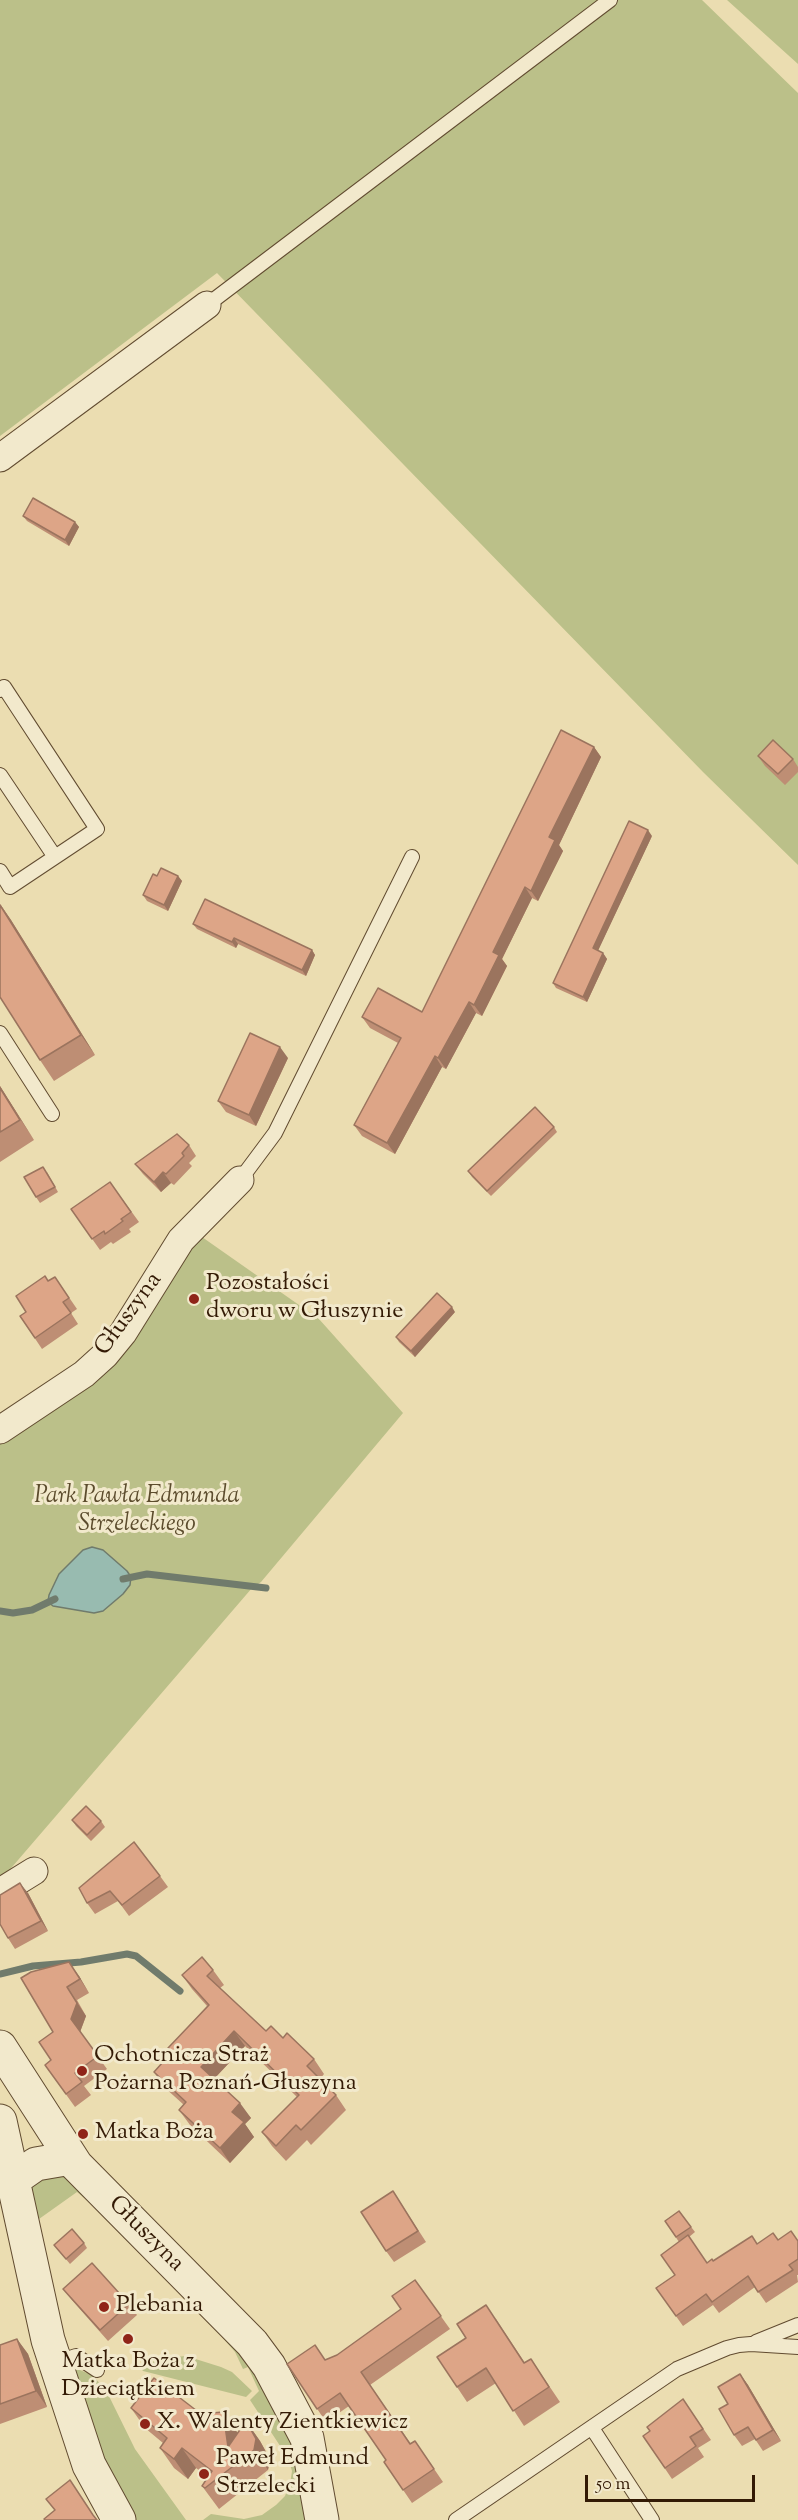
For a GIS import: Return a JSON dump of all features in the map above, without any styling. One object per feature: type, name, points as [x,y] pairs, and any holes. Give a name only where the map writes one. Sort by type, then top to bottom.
[{"type":"street","points":[[0,458],[207,305]]},
{"type":"street","name":"Głuszyna","points":[[0,1430],[84,1374],[105,1355],[123,1333],[181,1240],[240,1180]]},
{"type":"street","points":[[0,1892],[34,1871]]},
{"type":"street","name":"Głuszyna","points":[[0,2048],[71,2158],[252,2343],[269,2366],[307,2438],[322,2520]]},
{"type":"street","points":[[0,2121],[48,2340],[89,2465],[119,2520]]},
{"type":"street","points":[[13,2180],[36,2164],[71,2158]]},
{"type":"lane","points":[[207,305],[610,0]]},
{"type":"lane","points":[[0,690],[4,687],[97,829],[10,887],[0,871]]},
{"type":"lane","points":[[0,775],[55,857]]},
{"type":"lane","points":[[240,1180],[275,1133],[412,857]]},
{"type":"lane","points":[[0,1033],[51,1114]]},
{"type":"lane","points":[[456,2520],[677,2369],[727,2348],[751,2344],[798,2325]]},
{"type":"lane","points":[[751,2344],[798,2347]]},
{"type":"lane","points":[[55,2363],[76,2356],[96,2370]]},
{"type":"lane","points":[[592,2428],[652,2520]]},
{"type":"green space","points":[[0,0],[702,0],[798,93],[798,865],[703,772],[217,273],[0,436]]},
{"type":"green space","points":[[727,0],[798,0],[798,64]]},
{"type":"green space","name":"Park Pawła Edmunda Strzeleckiego","points":[[202,1237],[319,1319],[403,1413],[261,1582],[252,1588],[0,1881],[0,1439],[179,1265]]},
{"type":"green space","points":[[56,2168],[202,2299],[283,2412],[315,2520],[203,2520],[211,2514],[244,2519],[262,2515],[276,2505],[285,2496],[290,2484],[292,2471],[288,2458],[250,2400],[259,2391],[248,2367],[243,2369],[235,2352],[148,2251],[77,2192],[39,2219],[43,2258],[30,2185]]},
{"type":"green space","points":[[186,2356],[232,2372],[252,2391],[246,2397],[143,2371],[140,2367],[162,2358]]},
{"type":"green space","points":[[75,2368],[92,2375],[106,2390],[135,2449],[186,2520],[127,2520],[71,2370]]},
{"type":"water","points":[[92,1547],[103,1550],[127,1571],[131,1577],[130,1585],[103,1611],[94,1613],[53,1606],[48,1602],[49,1595],[59,1574],[83,1550]]},
{"type":"building","points":[[33,498],[75,522],[65,540],[23,516]]},
{"type":"building","points":[[561,730],[594,747],[549,837],[555,840],[531,891],[525,887],[493,952],[499,955],[474,1005],[469,1002],[438,1058],[435,1056],[387,1143],[354,1125],[401,1038],[362,1017],[378,988],[422,1012]]},
{"type":"building","points":[[773,740],[793,759],[778,774],[758,756]]},
{"type":"building","points":[[629,821],[648,830],[593,948],[603,953],[583,997],[553,983]]},
{"type":"building","points":[[161,868],[178,876],[164,905],[143,895],[153,874],[157,876]]},
{"type":"building","points":[[205,899],[312,950],[302,970],[234,938],[232,942],[193,924]]},
{"type":"building","points":[[0,905],[81,1035],[40,1060],[0,997]]},
{"type":"building","points":[[250,1033],[280,1047],[249,1115],[218,1101]]},
{"type":"building","points":[[0,1088],[20,1120],[0,1132]]},
{"type":"building","points":[[535,1107],[554,1127],[487,1191],[468,1171]]},
{"type":"building","points":[[177,1134],[189,1145],[182,1153],[184,1156],[166,1174],[163,1172],[154,1182],[135,1164]]},
{"type":"building","points":[[43,1167],[55,1187],[36,1197],[24,1177]]},
{"type":"building","points":[[110,1182],[131,1212],[105,1234],[104,1231],[92,1239],[71,1209]]},
{"type":"building","points":[[45,1276],[48,1281],[55,1277],[69,1298],[63,1302],[71,1313],[35,1338],[20,1316],[26,1312],[16,1296]]},
{"type":"building","points":[[437,1293],[452,1307],[411,1351],[396,1337]]},
{"type":"building","points":[[86,1806],[101,1821],[87,1835],[72,1820]]},
{"type":"building","points":[[134,1842],[160,1876],[122,1905],[110,1891],[87,1903],[79,1888]]},
{"type":"building","points":[[20,1883],[41,1921],[8,1938],[0,1924],[0,1895]]},
{"type":"building","points":[[202,1957],[213,1970],[207,1976],[266,2031],[271,2026],[283,2038],[287,2033],[314,2059],[307,2066],[336,2095],[301,2130],[296,2125],[276,2146],[262,2132],[299,2095],[234,2031],[201,2067],[240,2103],[232,2112],[244,2122],[220,2148],[179,2110],[186,2102],[154,2072],[172,2052],[168,2048],[209,2005],[182,1975]]},
{"type":"building","points":[[69,1962],[80,1979],[67,1987],[77,2003],[71,2019],[98,2056],[75,2073],[82,2082],[66,2094],[45,2065],[51,2060],[39,2042],[53,2032],[21,1978],[31,1972]]},
{"type":"building","points":[[393,2191],[418,2231],[386,2251],[361,2212]]},
{"type":"building","points":[[679,2211],[691,2227],[676,2237],[665,2221]]},
{"type":"building","points":[[72,2229],[84,2243],[66,2259],[54,2245]]},
{"type":"building","points":[[791,2231],[798,2241],[798,2259],[789,2265],[793,2270],[758,2292],[748,2276],[712,2302],[706,2294],[676,2316],[656,2288],[675,2275],[661,2255],[688,2235],[707,2263],[752,2236],[757,2244],[773,2233],[778,2240]]},
{"type":"building","name":"Plebania","points":[[92,2263],[129,2304],[100,2330],[63,2289]]},
{"type":"building","points":[[415,2280],[441,2316],[361,2372],[410,2444],[415,2441],[434,2469],[403,2490],[384,2462],[386,2460],[340,2393],[317,2409],[287,2364],[315,2345],[325,2360],[337,2355],[401,2309],[392,2296]]},
{"type":"building","points":[[486,2305],[524,2363],[531,2359],[549,2387],[513,2411],[486,2368],[457,2387],[437,2357],[466,2338],[457,2324]]},
{"type":"building","points":[[17,2339],[36,2391],[0,2404],[0,2345]]},
{"type":"building","points":[[740,2374],[773,2430],[756,2440],[748,2427],[734,2435],[719,2409],[728,2404],[718,2387]]},
{"type":"building","points":[[154,2378],[201,2414],[223,2412],[228,2447],[246,2421],[256,2439],[254,2450],[205,2488],[202,2486],[212,2471],[182,2448],[174,2459],[160,2448],[167,2438],[131,2408]]},
{"type":"building","points":[[683,2399],[703,2429],[690,2437],[696,2446],[665,2468],[643,2436],[650,2431],[647,2427]]},
{"type":"building","points":[[70,2480],[97,2520],[44,2519],[55,2510],[46,2499]]},
{"type":"waterway","points":[[123,1579],[147,1574],[266,1588]]},
{"type":"waterway","points":[[0,1611],[13,1613],[32,1610],[55,1599]]},
{"type":"waterway","points":[[0,1974],[33,1966],[81,1962],[127,1954],[136,1956],[180,1991]]},
{"type":"place","name":"Pozostałości dworu w Głuszynie","points":[[194,1299]]},
{"type":"place","name":"Ochotnicza Straż Pożarna Poznań-Głuszyna","points":[[82,2071]]},
{"type":"place","name":"Matka Boża","points":[[83,2134]]},
{"type":"place","name":"Plebania","points":[[104,2307]]},
{"type":"place","name":"Matka Boża z Dzieciątkiem","points":[[128,2339]]},
{"type":"place","name":"X. Walenty Zientkiewicz","points":[[145,2424]]},
{"type":"place","name":"Paweł Edmund Strzelecki","points":[[204,2474]]}]
